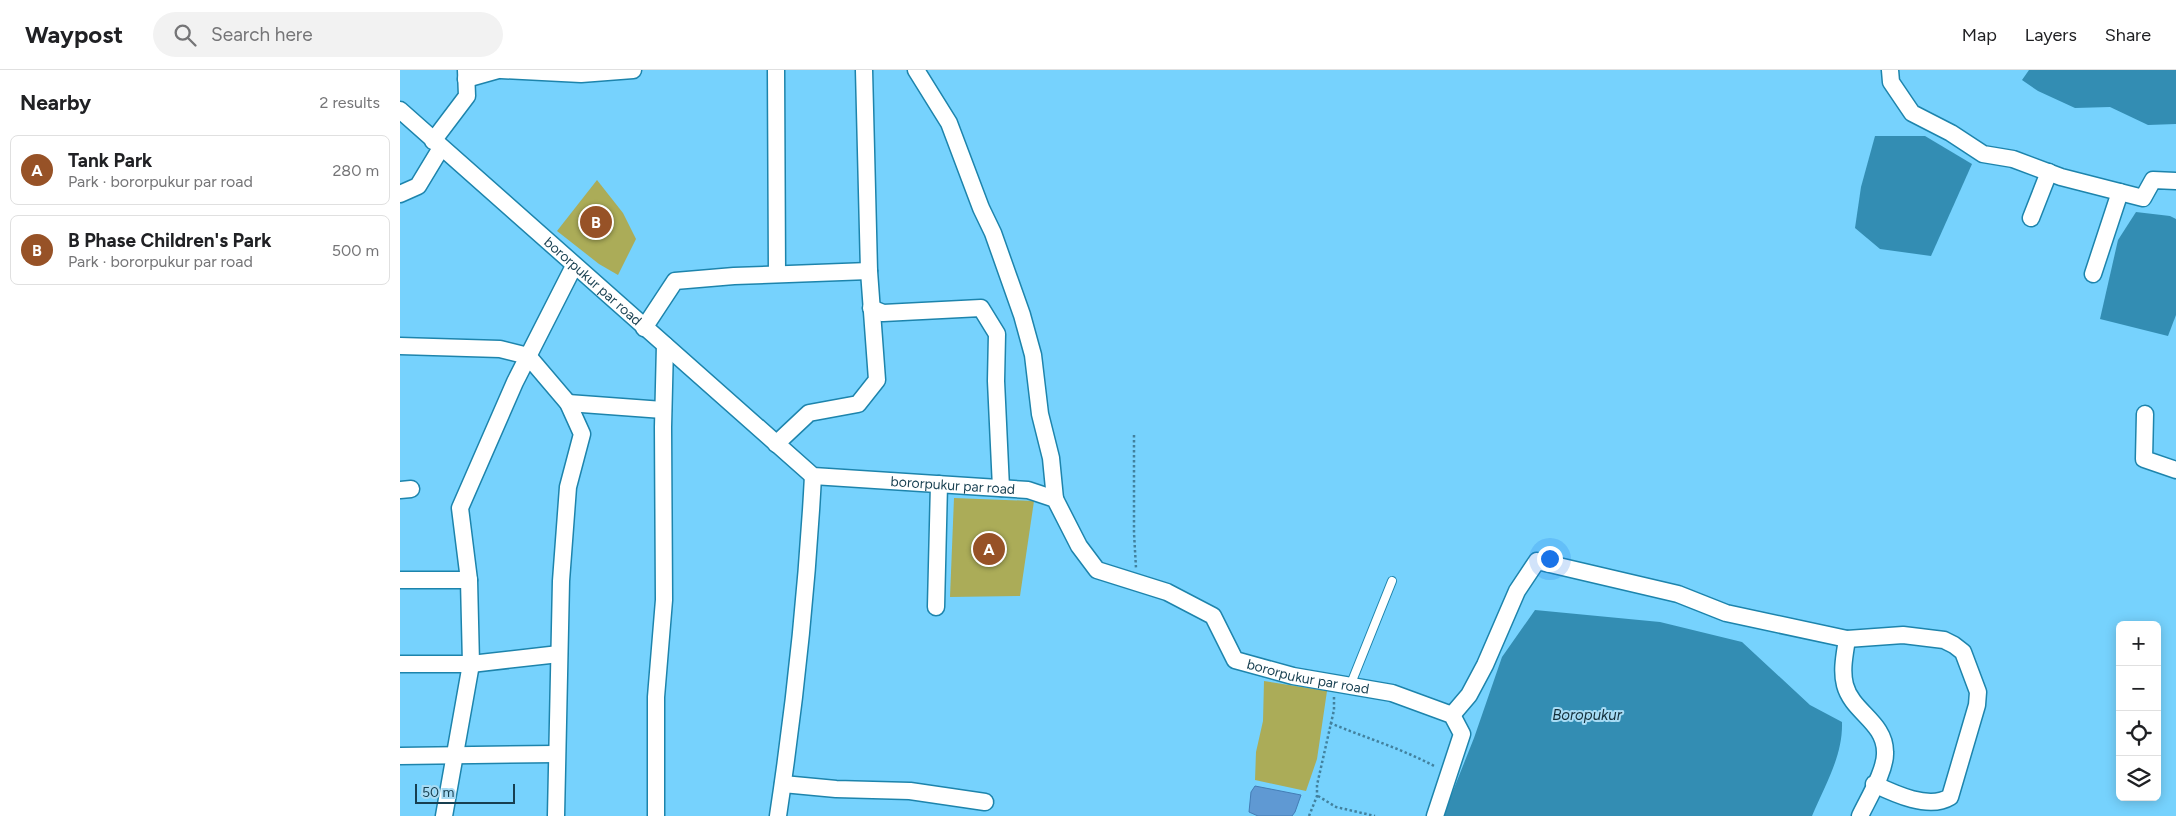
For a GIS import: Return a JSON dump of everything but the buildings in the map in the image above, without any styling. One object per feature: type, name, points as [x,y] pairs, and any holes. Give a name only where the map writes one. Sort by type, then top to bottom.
[{"type":"street","points":[[400,194],[418,186],[437,145],[467,96],[466,75],[499,70],[580,74],[633,70]]},
{"type":"street","points":[[776,70],[777,274]]},
{"type":"street","points":[[776,444],[809,413],[858,404],[877,380],[869,271],[864,70]]},
{"type":"street","points":[[916,70],[949,124],[981,208],[993,233],[1022,315],[1033,355],[1040,414],[1051,458],[1055,499]]},
{"type":"street","points":[[1890,70],[1891,82],[1912,113],[1951,133],[1983,154],[2013,159],[2061,177],[2143,198],[2153,180],[2176,181]]},
{"type":"street","name":"bororpukur par road","points":[[400,110],[437,145],[813,476],[1028,490],[1055,499],[1079,546],[1097,570],[1167,592],[1213,616],[1235,660],[1293,676],[1392,693],[1452,715]]},
{"type":"street","points":[[2031,218],[2049,172]]},
{"type":"street","points":[[2093,274],[2120,192]]},
{"type":"street","points":[[444,816],[471,664],[469,580],[460,508],[528,356],[574,266]]},
{"type":"street","points":[[644,328],[675,282],[777,274],[869,271]]},
{"type":"street","points":[[871,308],[884,312],[981,308],[997,334],[996,381],[1001,488]]},
{"type":"street","points":[[656,816],[656,697],[664,600],[664,345]]},
{"type":"street","points":[[400,346],[500,349],[528,356],[568,403],[582,434],[568,487],[561,581],[556,816]]},
{"type":"street","points":[[568,403],[663,410]]},
{"type":"street","points":[[2145,414],[2144,459],[2176,470]]},
{"type":"street","points":[[778,816],[797,677],[807,582],[813,476]]},
{"type":"street","points":[[936,607],[939,484]]},
{"type":"street","points":[[1436,816],[1462,734],[1452,715],[1470,694],[1485,665],[1517,591],[1537,561],[1678,594],[1726,613],[1847,639],[1903,635],[1944,640],[1963,652],[1978,692],[1978,705],[1950,796],[1942,801],[1928,802],[1892,792],[1874,784]]},
{"type":"street","points":[[400,580],[469,580]]},
{"type":"street","points":[[1847,639],[1843,669],[1844,684],[1851,700],[1883,734],[1886,753],[1860,816]]},
{"type":"street","points":[[400,664],[471,664],[559,654]]},
{"type":"street","points":[[400,756],[556,754]]},
{"type":"street","points":[[783,784],[836,789],[910,791],[985,802]]},
{"type":"lane","points":[[1350,686],[1392,581]]},
{"type":"path","points":[[1134,435],[1136,582]]},
{"type":"path","points":[[1309,816],[1317,796],[1317,785],[1334,710],[1333,683]]},
{"type":"path","points":[[1330,723],[1412,754],[1448,774]]},
{"type":"path","points":[[1317,796],[1336,807],[1374,816]]},
{"type":"shaded area","points":[[597,180],[623,213],[636,239],[618,275],[599,264],[557,231]]},
{"type":"shaded area","points":[[954,498],[1034,501],[1020,596],[950,597]]},
{"type":"shaded area","points":[[1264,681],[1327,691],[1317,759],[1306,791],[1255,780],[1256,752],[1263,721]]},
{"type":"water","points":[[2029,70],[2176,70],[2176,124],[2148,125],[2110,107],[2075,108],[2038,91],[2022,80]]},
{"type":"water","points":[[1875,136],[1925,136],[1972,164],[1931,256],[1880,249],[1855,228],[1861,187]]},
{"type":"water","points":[[2136,212],[2170,216],[2176,219],[2176,315],[2168,336],[2100,319],[2118,240]]},
{"type":"water","name":"Boropukur","points":[[1535,610],[1660,622],[1742,642],[1810,705],[1842,722],[1840,747],[1812,816],[1443,816],[1474,738],[1502,657]]},
{"type":"place","name":"B Phase Children's Park","points":[[596,222]]},
{"type":"place","name":"Tank Park","points":[[989,549]]}]
